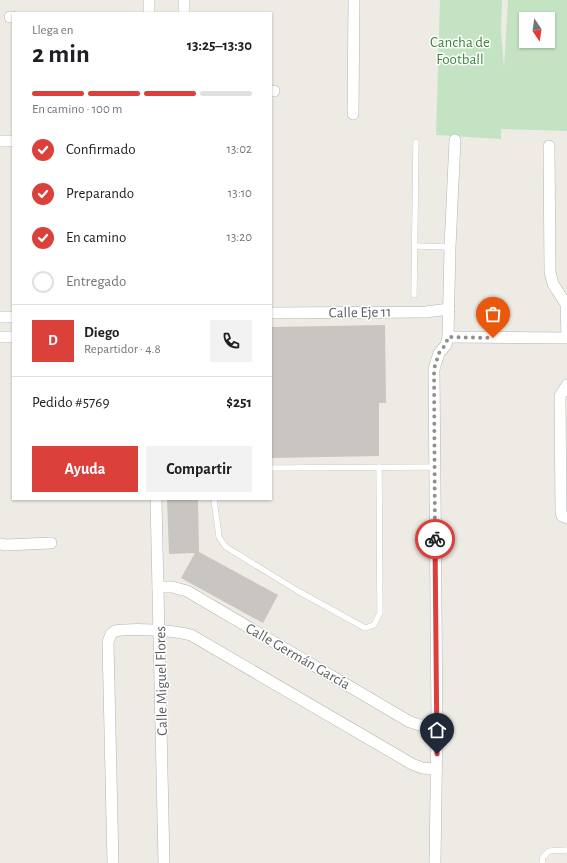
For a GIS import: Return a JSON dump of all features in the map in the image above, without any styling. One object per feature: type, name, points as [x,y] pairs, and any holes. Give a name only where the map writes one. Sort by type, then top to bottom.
[{"type":"street","points":[[149,0],[149,12]]},
{"type":"street","points":[[184,0],[184,12]]},
{"type":"street","points":[[352,114],[354,0]]},
{"type":"street","points":[[435,863],[437,724],[434,369],[439,353],[446,344],[448,337],[455,140]]},
{"type":"street","points":[[0,141],[12,141]]},
{"type":"street","points":[[448,337],[567,337],[566,304],[553,284],[550,272],[549,146]]},
{"type":"street","name":"Calle Eje 11","points":[[272,313],[426,312],[449,309]]},
{"type":"street","points":[[0,317],[12,317]]},
{"type":"street","points":[[0,336],[12,337]]},
{"type":"street","points":[[567,385],[560,396],[561,512],[562,516],[567,518]]},
{"type":"street","name":"Calle Miguel Flores","points":[[156,500],[164,863]]},
{"type":"street","points":[[0,544],[51,543]]},
{"type":"street","name":"Calle Germán García","points":[[158,587],[172,587],[187,591],[410,722],[420,725],[437,724]]},
{"type":"street","points":[[113,863],[108,642],[111,634],[115,631],[160,630],[174,631],[191,636],[412,764],[422,768],[436,769]]},
{"type":"lane","points":[[414,295],[416,142]]},
{"type":"lane","points":[[415,246],[450,247]]},
{"type":"lane","points":[[214,500],[219,537],[226,547],[298,591],[365,628],[374,625],[380,613],[379,467]]},
{"type":"lane","points":[[272,468],[434,467]]},
{"type":"lane","points":[[542,863],[543,857],[549,851],[567,850]]},
{"type":"green space","name":"Cancha de Football","points":[[440,0],[502,0],[501,31],[504,68],[508,0],[567,0],[567,131],[501,129],[501,139],[436,135]]},
{"type":"building","points":[[385,325],[386,403],[379,403],[379,456],[272,458],[272,327]]},
{"type":"building","points":[[167,500],[198,500],[199,552],[278,595],[263,623],[181,578],[195,553],[169,554]]},
{"type":"way so far","points":[[435,539],[434,369],[439,353],[446,344],[448,337],[493,338]]},
{"type":"route","points":[[435,539],[437,754]]}]
